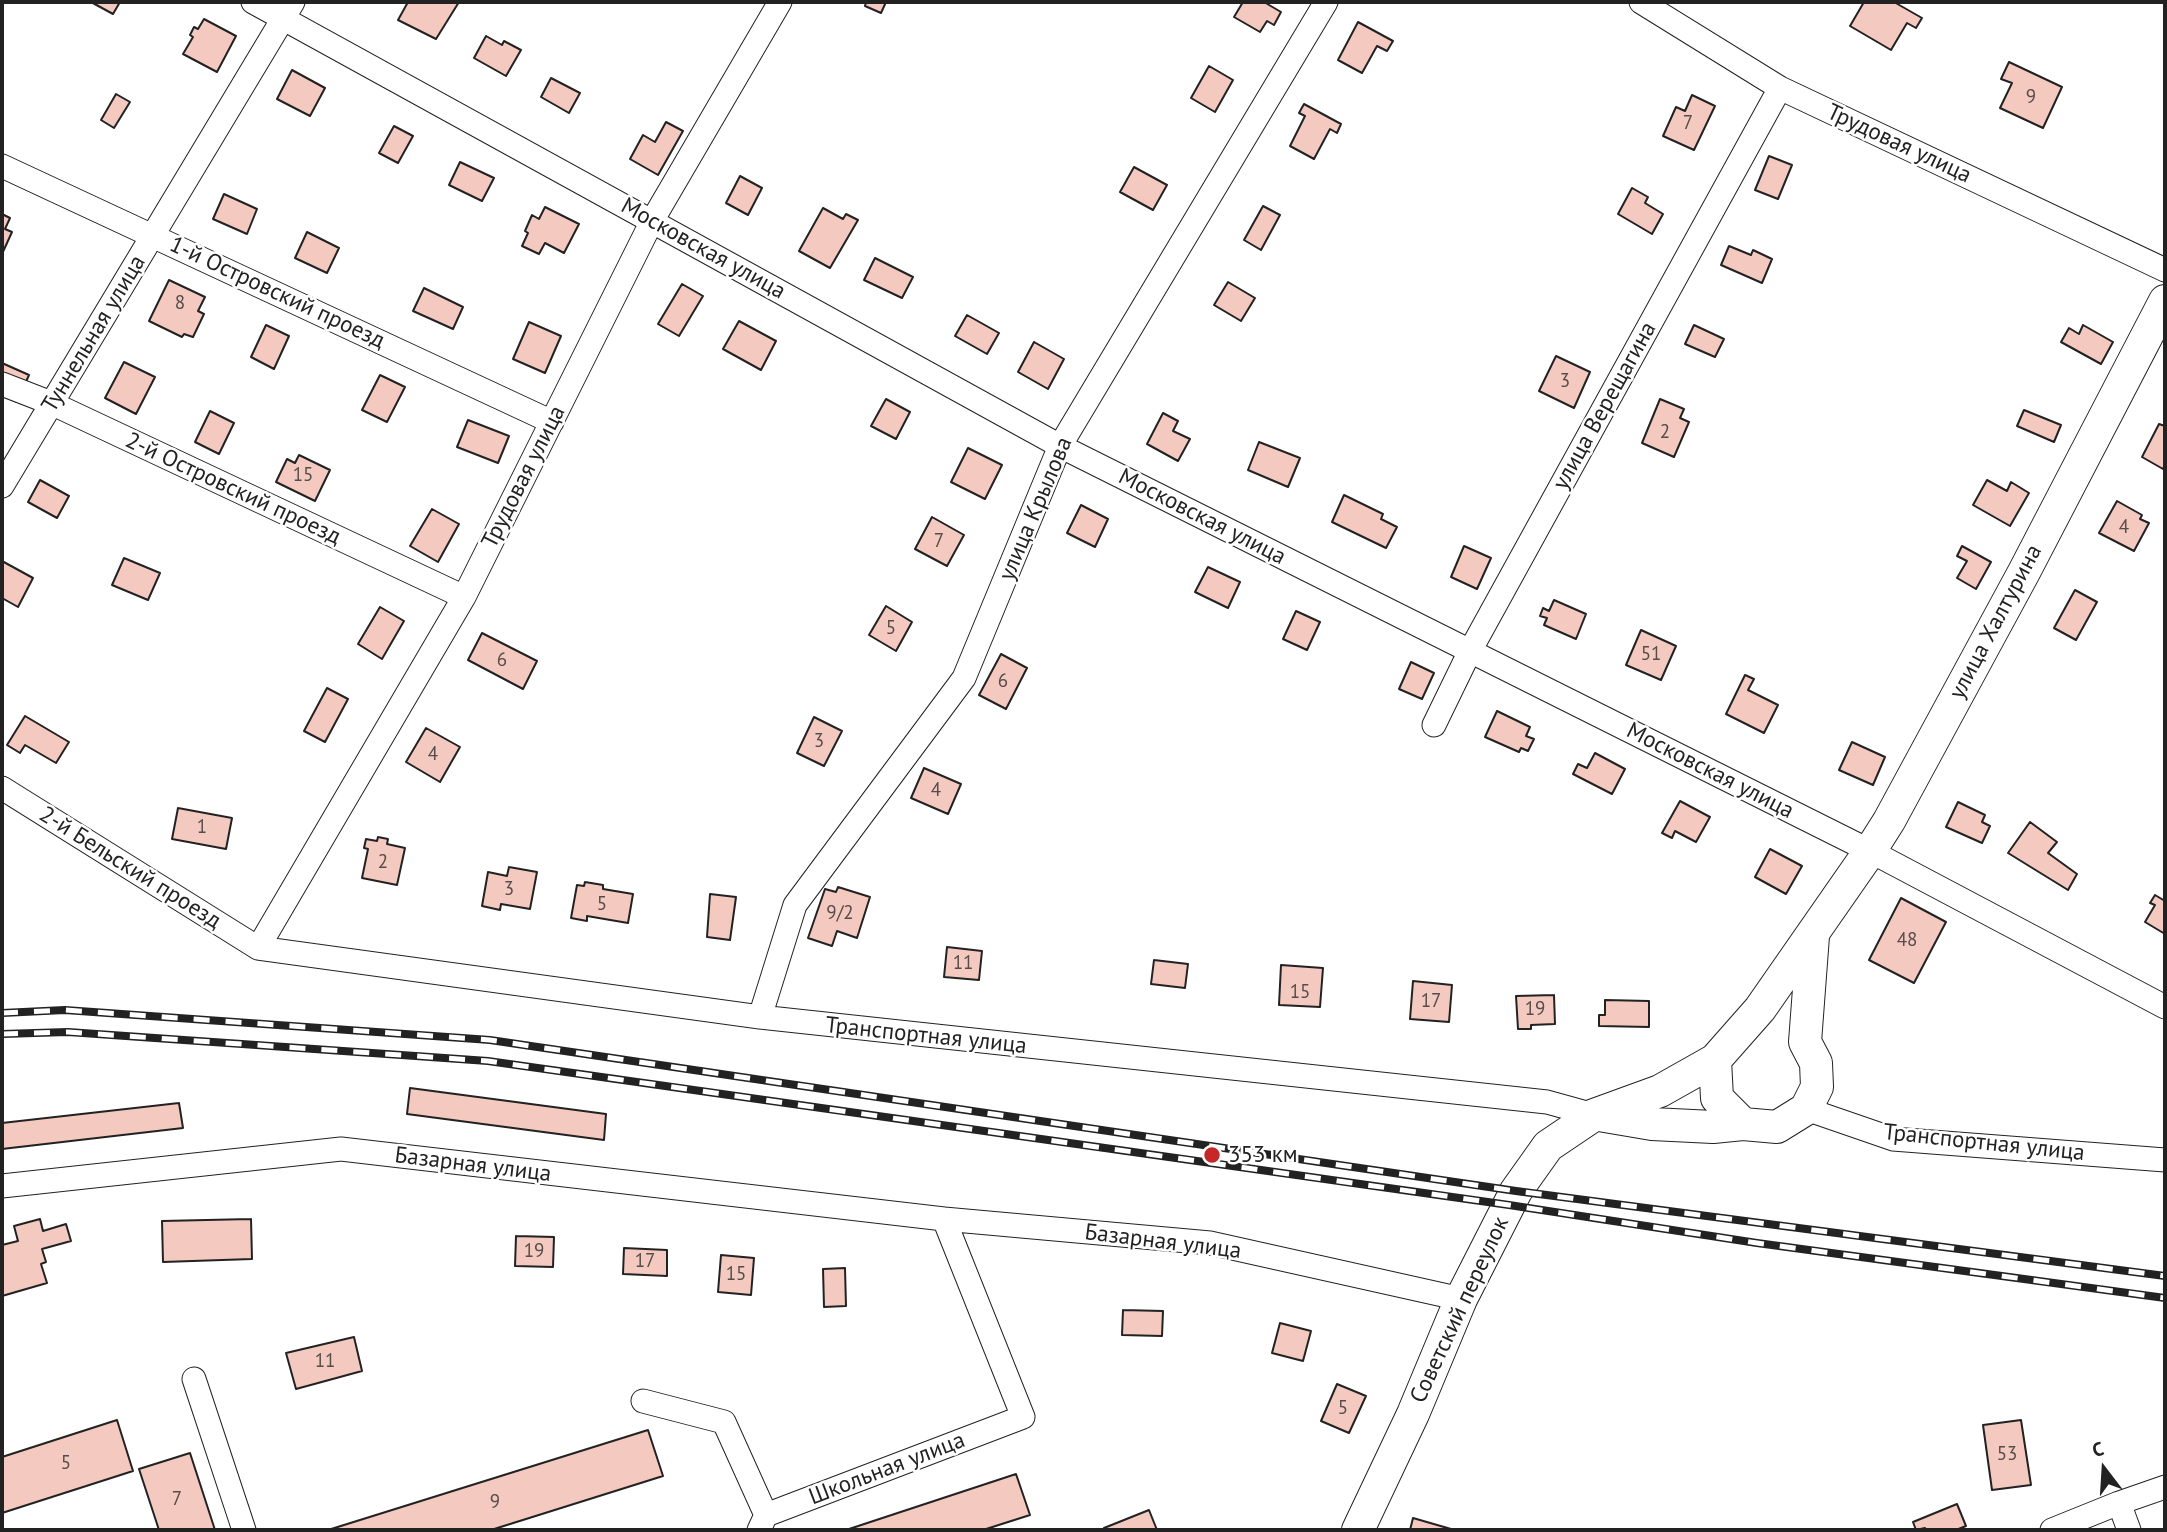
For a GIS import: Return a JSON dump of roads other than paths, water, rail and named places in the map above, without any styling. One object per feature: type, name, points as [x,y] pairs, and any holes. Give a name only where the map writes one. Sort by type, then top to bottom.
[{"type":"main road","name":"улица Халтурина","points":[[1741,1029],[1760,1009],[1813,936],[1889,821],[2024,572],[2165,301]]},
{"type":"main road","points":[[1805,1042],[1813,936]]},
{"type":"main road","points":[[1594,1115],[1652,1124],[1713,1127],[1743,1124],[1777,1127],[1806,1109],[1817,1087],[1816,1063],[1805,1042],[1776,1024],[1741,1029],[1715,1060],[1717,1098],[1743,1124]]},
{"type":"main road","name":"Советский переулок","points":[[1358,1530],[1413,1414],[1461,1299],[1516,1191],[1548,1146],[1594,1115],[1661,1091],[1715,1060]]},
{"type":"street","name":"Московская улица","points":[[253,2],[289,10],[652,221],[1060,446],[1870,851],[2165,1007]]},
{"type":"street","name":"Трудовая улица","points":[[258,948],[464,597],[652,221],[780,2]]},
{"type":"street","name":"улица Крылова","points":[[760,1017],[795,905],[964,678],[1060,446],[1326,2]]},
{"type":"street","name":"Трудовая улица","points":[[1641,2],[1780,88],[2165,270]]},
{"type":"street","name":"Туннельная улица","points":[[2,485],[289,10]]},
{"type":"street","name":"улица Верещагина","points":[[1434,725],[1470,651],[1780,88]]},
{"type":"street","name":"1-й Островский проезд","points":[[2,166],[552,422]]},
{"type":"street","name":"2-й Островский проезд","points":[[2,384],[51,403],[464,597]]},
{"type":"street","name":"2-й Бельский проезд","points":[[2,788],[258,948]]},
{"type":"street","name":"Транспортная улица","points":[[258,948],[760,1017],[1547,1102],[1594,1115]]},
{"type":"street","name":"Транспортная улица","points":[[1806,1109],[1893,1139],[2165,1160]]},
{"type":"street","name":"Базарная улица","points":[[2,1186],[341,1149],[944,1219],[1210,1243],[1461,1299]]},
{"type":"street","name":"Школьная улица","points":[[763,1522],[1023,1417],[944,1219]]},
{"type":"street","points":[[194,1379],[244,1530]]},
{"type":"street","points":[[643,1401],[724,1422],[763,1522]]},
{"type":"street","points":[[2052,1530],[2165,1487]]},
{"type":"street","points":[[2119,1503],[2129,1530]]},
{"type":"railway","points":[[2,1013],[65,1010],[490,1040],[1516,1191],[2165,1276]]},
{"type":"railway","points":[[2,1034],[68,1032],[488,1061],[1509,1205],[1757,1243],[2165,1298]]},
{"type":"place","name":"353 км","points":[[1212,1155]]}]
